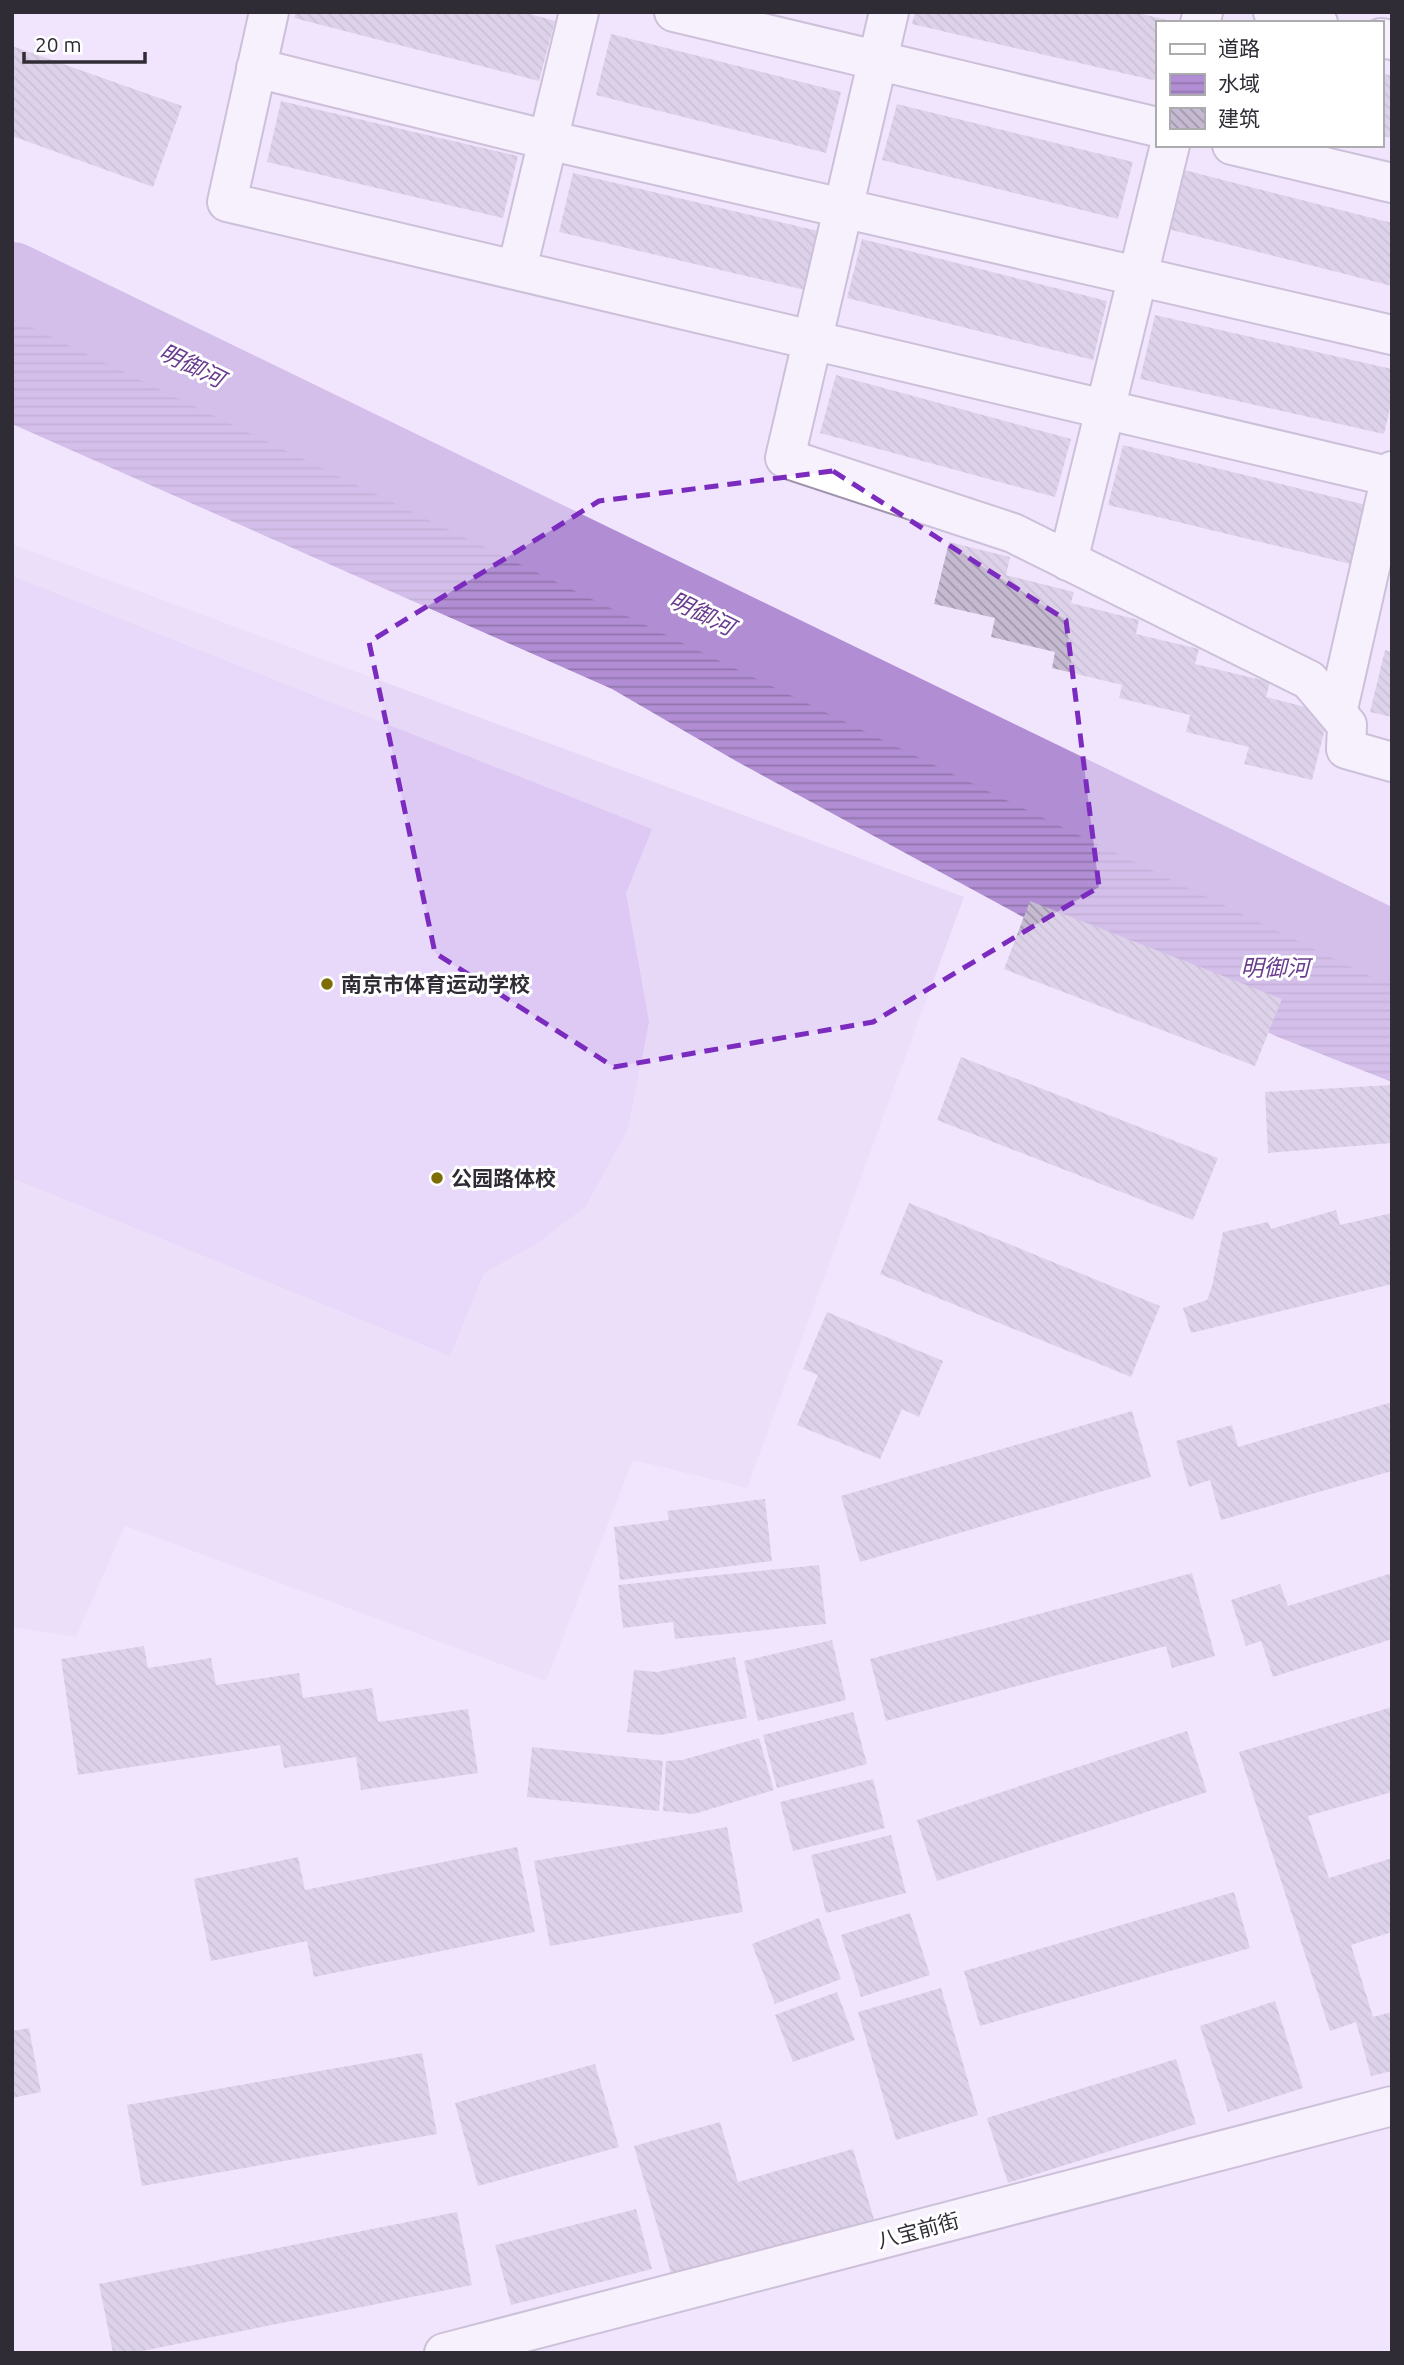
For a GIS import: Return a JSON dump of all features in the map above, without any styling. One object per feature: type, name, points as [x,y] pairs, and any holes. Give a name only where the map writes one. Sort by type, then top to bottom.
[{"type":"street","points":[[269,12],[227,202],[1391,475],[1337,713]]},
{"type":"street","points":[[517,269],[579,12]]},
{"type":"street","points":[[674,12],[1156,127]]},
{"type":"street","points":[[889,12],[785,458],[1013,533],[1309,680],[1347,725],[1346,749],[1392,762]]},
{"type":"street","points":[[1273,12],[1310,21]]},
{"type":"street","points":[[256,68],[548,140],[1392,335]]},
{"type":"street","points":[[1068,561],[1170,147]]},
{"type":"street","points":[[1240,147],[1392,183]]},
{"type":"street","name":"八宝前街","points":[[443,2353],[1392,2106]]},
{"type":"highlighted area","points":[[833,471],[1066,620],[1099,887],[873,1022],[614,1067],[435,953],[369,642],[599,501]]},
{"type":"shaded area","name":"公园路体校","points":[[12,544],[964,897],[747,1488],[633,1460],[546,1681],[125,1526],[76,1637],[12,1627]]},
{"type":"shaded area","name":"南京市体育运动学校","points":[[12,576],[652,829],[626,893],[649,1022],[628,1129],[586,1206],[535,1245],[484,1273],[450,1356],[12,1178]]},
{"type":"water","name":"明御河","points":[[12,298],[502,525],[1001,772],[1392,951],[1392,1082],[1278,1037],[1045,929],[736,761],[612,689],[12,424]]},
{"type":"building","points":[[296,12],[523,12],[555,21],[539,81],[294,18]]},
{"type":"building","points":[[915,12],[1134,12],[1171,21],[1156,21],[1156,81],[912,24]]},
{"type":"building","points":[[611,34],[841,92],[826,153],[596,95]]},
{"type":"building","points":[[12,46],[182,106],[153,187],[12,136]]},
{"type":"building","points":[[1383,74],[1392,76],[1392,138],[1383,136]]},
{"type":"building","points":[[281,101],[518,156],[503,218],[267,162]]},
{"type":"building","points":[[897,104],[1133,162],[1118,219],[882,160]]},
{"type":"building","points":[[1184,170],[1392,223],[1392,286],[1168,229]]},
{"type":"building","points":[[573,173],[818,231],[805,290],[559,232]]},
{"type":"building","points":[[862,239],[1107,301],[1093,360],[847,298]]},
{"type":"building","points":[[1155,315],[1392,369],[1392,399],[1384,434],[1140,379]]},
{"type":"building","points":[[836,375],[1071,439],[1055,497],[820,433]]},
{"type":"building","points":[[1123,445],[1370,506],[1355,565],[1108,505]]},
{"type":"building","points":[[949,542],[1010,557],[1006,575],[1074,592],[1071,603],[1139,620],[1136,634],[1199,649],[1195,664],[1270,682],[1266,697],[1329,713],[1312,780],[1244,764],[1249,747],[1186,732],[1190,715],[1119,698],[1122,685],[1052,668],[1055,652],[991,637],[995,618],[934,604]]},
{"type":"building","points":[[1385,650],[1392,652],[1392,717],[1370,712]]},
{"type":"building","points":[[1030,901],[1282,999],[1255,1066],[1004,969]]},
{"type":"building","points":[[961,1057],[1218,1158],[1193,1220],[937,1120]]},
{"type":"building","points":[[1392,1085],[1392,1143],[1268,1153],[1265,1092]]},
{"type":"building","points":[[909,1203],[1160,1306],[1131,1377],[880,1274]]},
{"type":"building","points":[[1336,1210],[1340,1225],[1392,1213],[1392,1284],[1191,1333],[1183,1308],[1207,1300],[1223,1232],[1268,1222],[1271,1229]]},
{"type":"building","points":[[827,1312],[943,1361],[919,1417],[902,1409],[880,1459],[797,1425],[818,1375],[803,1369]]},
{"type":"building","points":[[1392,1402],[1392,1471],[1221,1520],[1210,1480],[1189,1487],[1176,1441],[1232,1425],[1238,1447]]},
{"type":"building","points":[[1132,1411],[1151,1477],[860,1562],[841,1496]]},
{"type":"building","points":[[765,1499],[772,1561],[620,1580],[614,1527],[669,1520],[667,1511]]},
{"type":"building","points":[[819,1565],[826,1624],[675,1639],[673,1622],[623,1628],[618,1585]]},
{"type":"building","points":[[1192,1573],[1215,1656],[1172,1668],[1166,1646],[886,1721],[870,1659]]},
{"type":"building","points":[[1392,1573],[1392,1639],[1273,1677],[1261,1641],[1246,1646],[1231,1600],[1280,1584],[1288,1606]]},
{"type":"building","points":[[832,1640],[846,1700],[758,1721],[744,1661]]},
{"type":"building","points":[[144,1646],[148,1668],[211,1658],[216,1685],[299,1673],[303,1698],[372,1688],[378,1722],[468,1709],[478,1773],[361,1790],[356,1757],[284,1768],[280,1745],[78,1775],[61,1659]]},
{"type":"building","points":[[735,1657],[747,1718],[661,1735],[627,1732],[634,1670],[657,1672]]},
{"type":"building","points":[[1392,1707],[1392,1792],[1308,1816],[1329,1878],[1392,1858],[1392,1932],[1351,1945],[1373,2017],[1392,2012],[1392,2071],[1371,2076],[1356,2022],[1330,2031],[1239,1752]]},
{"type":"building","points":[[853,1712],[867,1764],[777,1788],[763,1735]]},
{"type":"building","points":[[1187,1731],[1207,1792],[937,1881],[917,1820]]},
{"type":"building","points":[[759,1738],[774,1790],[694,1814],[663,1811],[666,1761],[682,1760]]},
{"type":"building","points":[[532,1747],[663,1761],[659,1811],[527,1797]]},
{"type":"building","points":[[873,1779],[885,1828],[793,1851],[780,1802]]},
{"type":"building","points":[[727,1827],[743,1912],[550,1946],[534,1861]]},
{"type":"building","points":[[891,1835],[906,1893],[826,1913],[811,1855]]},
{"type":"building","points":[[517,1847],[535,1932],[314,1977],[307,1941],[211,1961],[194,1879],[298,1857],[305,1890]]},
{"type":"building","points":[[1234,1892],[1250,1948],[980,2026],[964,1971]]},
{"type":"building","points":[[910,1913],[930,1975],[861,1997],[841,1935]]},
{"type":"building","points":[[819,1918],[841,1979],[775,2004],[752,1944]]},
{"type":"building","points":[[941,1988],[978,2115],[896,2140],[858,2012]]},
{"type":"building","points":[[837,1992],[855,2040],[793,2062],[775,2015]]},
{"type":"building","points":[[1275,2001],[1303,2088],[1228,2112],[1200,2026]]},
{"type":"building","points":[[29,2028],[41,2092],[12,2098],[12,2031]]},
{"type":"building","points":[[422,2053],[437,2134],[142,2186],[127,2105]]},
{"type":"building","points":[[1176,2059],[1196,2124],[1008,2183],[987,2118]]},
{"type":"building","points":[[595,2064],[619,2147],[478,2186],[455,2103]]},
{"type":"building","points":[[720,2122],[738,2182],[853,2149],[875,2223],[673,2280],[634,2146]]},
{"type":"building","points":[[636,2209],[652,2269],[511,2305],[495,2245]]},
{"type":"building","points":[[457,2212],[472,2285],[132,2353],[113,2353],[99,2284]]},
{"type":"waterway","name":"明御河","points":[[12,278],[1392,947]]},
{"type":"place","name":"南京市体育运动学校","points":[[327,984]]},
{"type":"place","name":"公园路体校","points":[[437,1178]]}]
